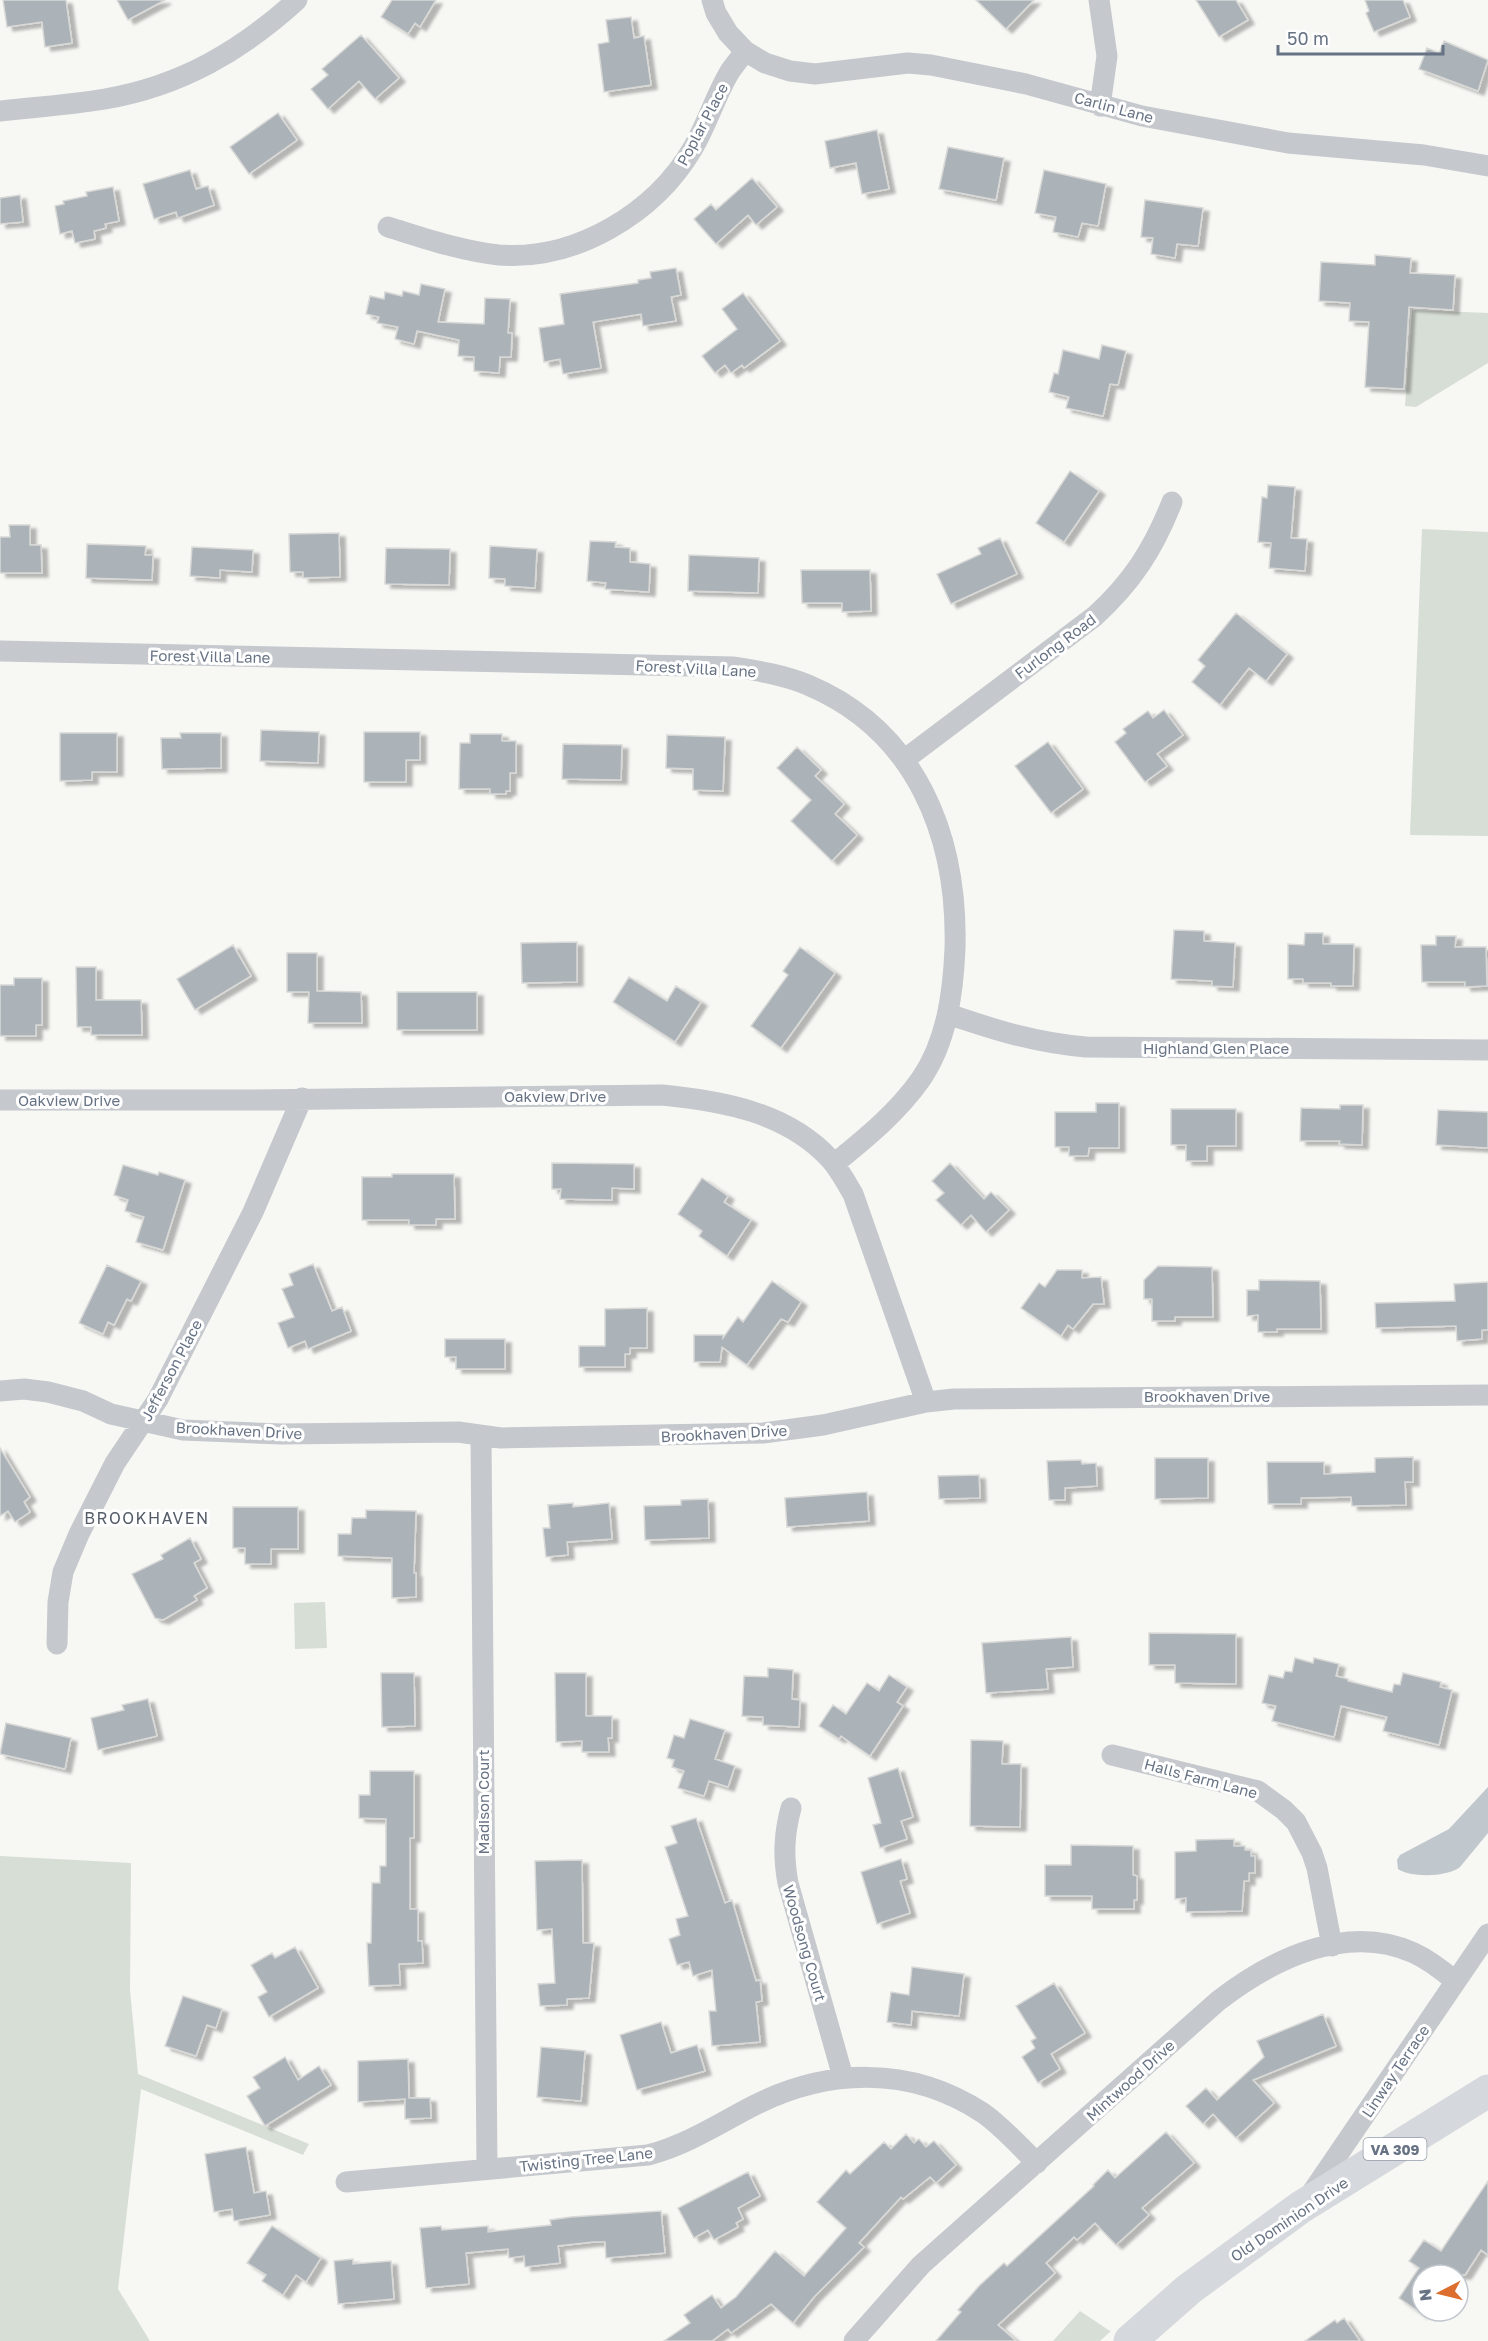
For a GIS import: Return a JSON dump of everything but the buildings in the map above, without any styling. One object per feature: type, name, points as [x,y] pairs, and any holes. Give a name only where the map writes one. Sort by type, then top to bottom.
[{"type":"main road","name":"Old Dominion Drive","points":[[1130,2341],[1189,2289],[1301,2207],[1488,2091]]},
{"type":"street","points":[[0,111],[105,99],[148,89],[187,75],[226,55],[266,28],[297,0]]},
{"type":"street","points":[[712,0],[716,13],[728,33],[745,51]]},
{"type":"street","points":[[1099,0],[1107,56],[1100,106]]},
{"type":"street","name":"Carlin Lane","points":[[745,51],[765,63],[790,71],[815,74],[908,63],[931,65],[1026,84],[1142,116],[1288,143],[1424,155],[1488,166]]},
{"type":"street","name":"Poplar Place","points":[[388,227],[456,247],[498,255],[523,255],[555,250],[588,239],[623,221],[646,204],[674,176],[693,148],[729,73],[745,51]]},
{"type":"street","name":"Furlong Road","points":[[904,760],[1117,597],[1140,567],[1158,536],[1172,502]]},
{"type":"street","name":"Forest Villa Lane","points":[[0,651],[734,667],[771,673],[808,685],[842,702],[869,722],[904,760],[931,806],[944,842],[952,881],[956,926],[954,974],[948,1014],[937,1047],[921,1078],[882,1126],[834,1164]]},
{"type":"street","name":"Highland Glen Place","points":[[948,1014],[1020,1038],[1053,1045],[1488,1050]]},
{"type":"street","name":"Oakview Drive","points":[[0,1100],[250,1100],[662,1095],[710,1100],[748,1109],[806,1137],[834,1164],[853,1194],[926,1402]]},
{"type":"street","name":"Jefferson Place","points":[[57,1644],[58,1602],[63,1572],[79,1534],[115,1463],[158,1399],[253,1212],[302,1098]]},
{"type":"street","name":"Brookhaven Drive","points":[[0,1390],[24,1389],[48,1392],[83,1401],[111,1414],[143,1423],[183,1430],[247,1433],[458,1432],[501,1438],[741,1435],[823,1425],[926,1402],[954,1399],[1488,1395]]},
{"type":"street","name":"Madison Court","points":[[481,1436],[487,2168]]},
{"type":"street","name":"Halls Farm Lane","points":[[1112,1755],[1258,1791],[1284,1810],[1296,1822],[1312,1852],[1332,1946]]},
{"type":"street","name":"Woodsong Court","points":[[791,1808],[785,1832],[784,1858],[788,1882],[843,2077]]},
{"type":"street","name":"Linway Terrace","points":[[1301,2207],[1488,1934]]},
{"type":"street","name":"Mintwood Drive","points":[[854,2341],[921,2265],[1242,1983],[1291,1956],[1332,1946],[1376,1943],[1403,1949],[1432,1962],[1455,1981]]},
{"type":"street","name":"Twisting Tree Lane","points":[[346,2182],[648,2155],[695,2139],[752,2107],[791,2090],[843,2077],[908,2082],[951,2096],[984,2114],[1037,2163]]},
{"type":"shaded area","points":[[1412,310],[1488,313],[1488,363],[1416,407],[1405,406]]},
{"type":"shaded area","points":[[1422,529],[1488,532],[1488,836],[1410,835]]},
{"type":"shaded area","points":[[325,1602],[327,1648],[295,1649],[294,1603]]},
{"type":"shaded area","points":[[1488,1787],[1488,1833],[1460,1867],[1447,1873],[1429,1875],[1411,1874],[1398,1869],[1397,1860],[1400,1855],[1449,1829]]},
{"type":"shaded area","points":[[0,1856],[131,1863],[130,1990],[138,2074],[309,2144],[303,2155],[141,2089],[118,2289],[150,2341],[0,2341]]},
{"type":"shaded area","points":[[1080,2311],[1110,2331],[1112,2330],[1100,2341],[1053,2341]]},
{"type":"district","name":"BROOKHAVEN","points":[[147,1518]]}]
